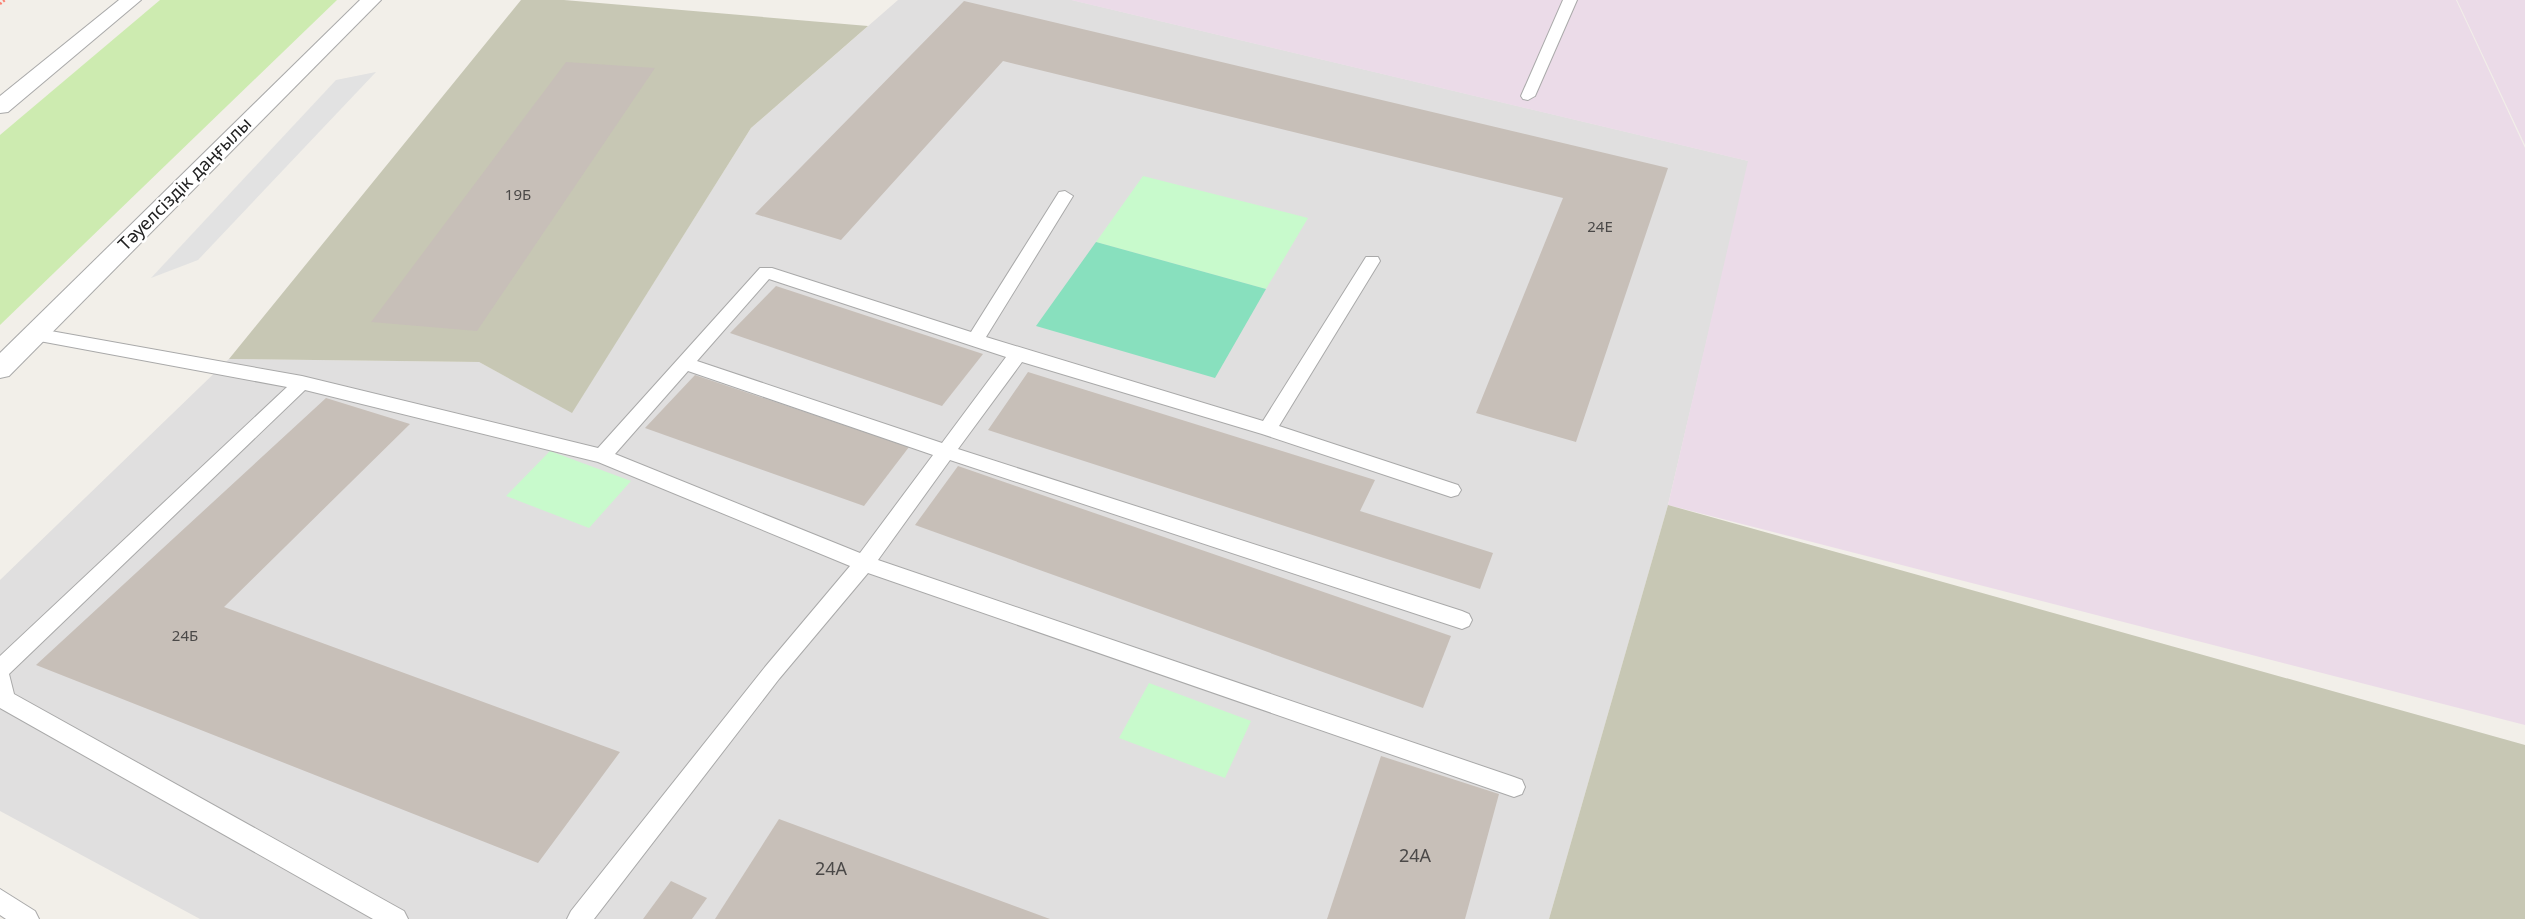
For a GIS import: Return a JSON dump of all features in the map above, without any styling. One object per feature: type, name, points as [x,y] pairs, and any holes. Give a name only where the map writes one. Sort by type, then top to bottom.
[{"type":"street","points":[[0,107],[131,0]]},
{"type":"street","name":"Тәуелсіздік даңғылы","points":[[0,369],[372,0]]},
{"type":"lane","points":[[1528,96],[1570,0]]},
{"type":"lane","points":[[976,339],[1065,196]]},
{"type":"lane","points":[[1267,429],[1372,261]]},
{"type":"lane","points":[[602,456],[766,272],[1018,354],[1267,429],[1451,490]]},
{"type":"lane","points":[[34,334],[302,383],[602,456],[864,563],[1514,787]]},
{"type":"lane","points":[[579,919],[766,681],[864,563],[1018,354]]},
{"type":"lane","points":[[685,362],[946,452],[1462,620]]},
{"type":"lane","points":[[0,669],[302,383]]},
{"type":"lane","points":[[0,677],[5,700],[396,919]]},
{"type":"lane","points":[[0,900],[26,919]]},
{"type":"path","points":[[0,4],[6,0]]},
{"type":"shaded area","points":[[521,0],[564,0],[868,26],[751,128],[572,413],[479,362],[229,359]]},
{"type":"shaded area","points":[[898,0],[1072,0],[1749,161],[1668,505],[1549,919],[200,919],[0,811],[0,580],[229,359],[479,362],[572,412],[751,128]]},
{"type":"shaded area","points":[[1071,0],[2456,0],[2525,148],[2525,725],[1668,505],[1748,161]]},
{"type":"shaded area","points":[[2457,0],[2525,0],[2525,145]]},
{"type":"shaded area","points":[[376,72],[198,260],[151,278],[336,80]]},
{"type":"shaded area","points":[[1668,505],[2525,745],[2525,919],[1549,919]]},
{"type":"green space","points":[[160,0],[337,0],[0,325],[0,135]]},
{"type":"green space","points":[[1143,176],[1308,218],[1266,289],[1096,242]]},
{"type":"green space","points":[[1096,242],[1266,289],[1215,378],[1036,326]]},
{"type":"green space","points":[[550,451],[631,481],[589,528],[506,496]]},
{"type":"green space","points":[[1149,683],[1251,721],[1225,778],[1119,738]]},
{"type":"building","points":[[964,1],[1668,168],[1576,442],[1476,413],[1563,198],[1003,61],[841,240],[755,214]]},
{"type":"building","points":[[566,62],[655,68],[477,331],[371,322]]},
{"type":"building","points":[[776,286],[983,354],[942,406],[730,333]]},
{"type":"building","points":[[1028,372],[1375,480],[1360,511],[1493,553],[1480,589],[988,430]]},
{"type":"building","points":[[695,375],[909,447],[864,506],[645,428]]},
{"type":"building","points":[[326,398],[410,424],[224,607],[620,752],[538,863],[36,665]]},
{"type":"building","points":[[958,466],[1451,636],[1423,708],[915,525]]},
{"type":"building","points":[[1381,756],[1499,794],[1465,919],[1327,919]]},
{"type":"building","points":[[779,819],[1050,919],[715,919]]},
{"type":"building","points":[[671,881],[707,898],[692,919],[643,919]]}]
